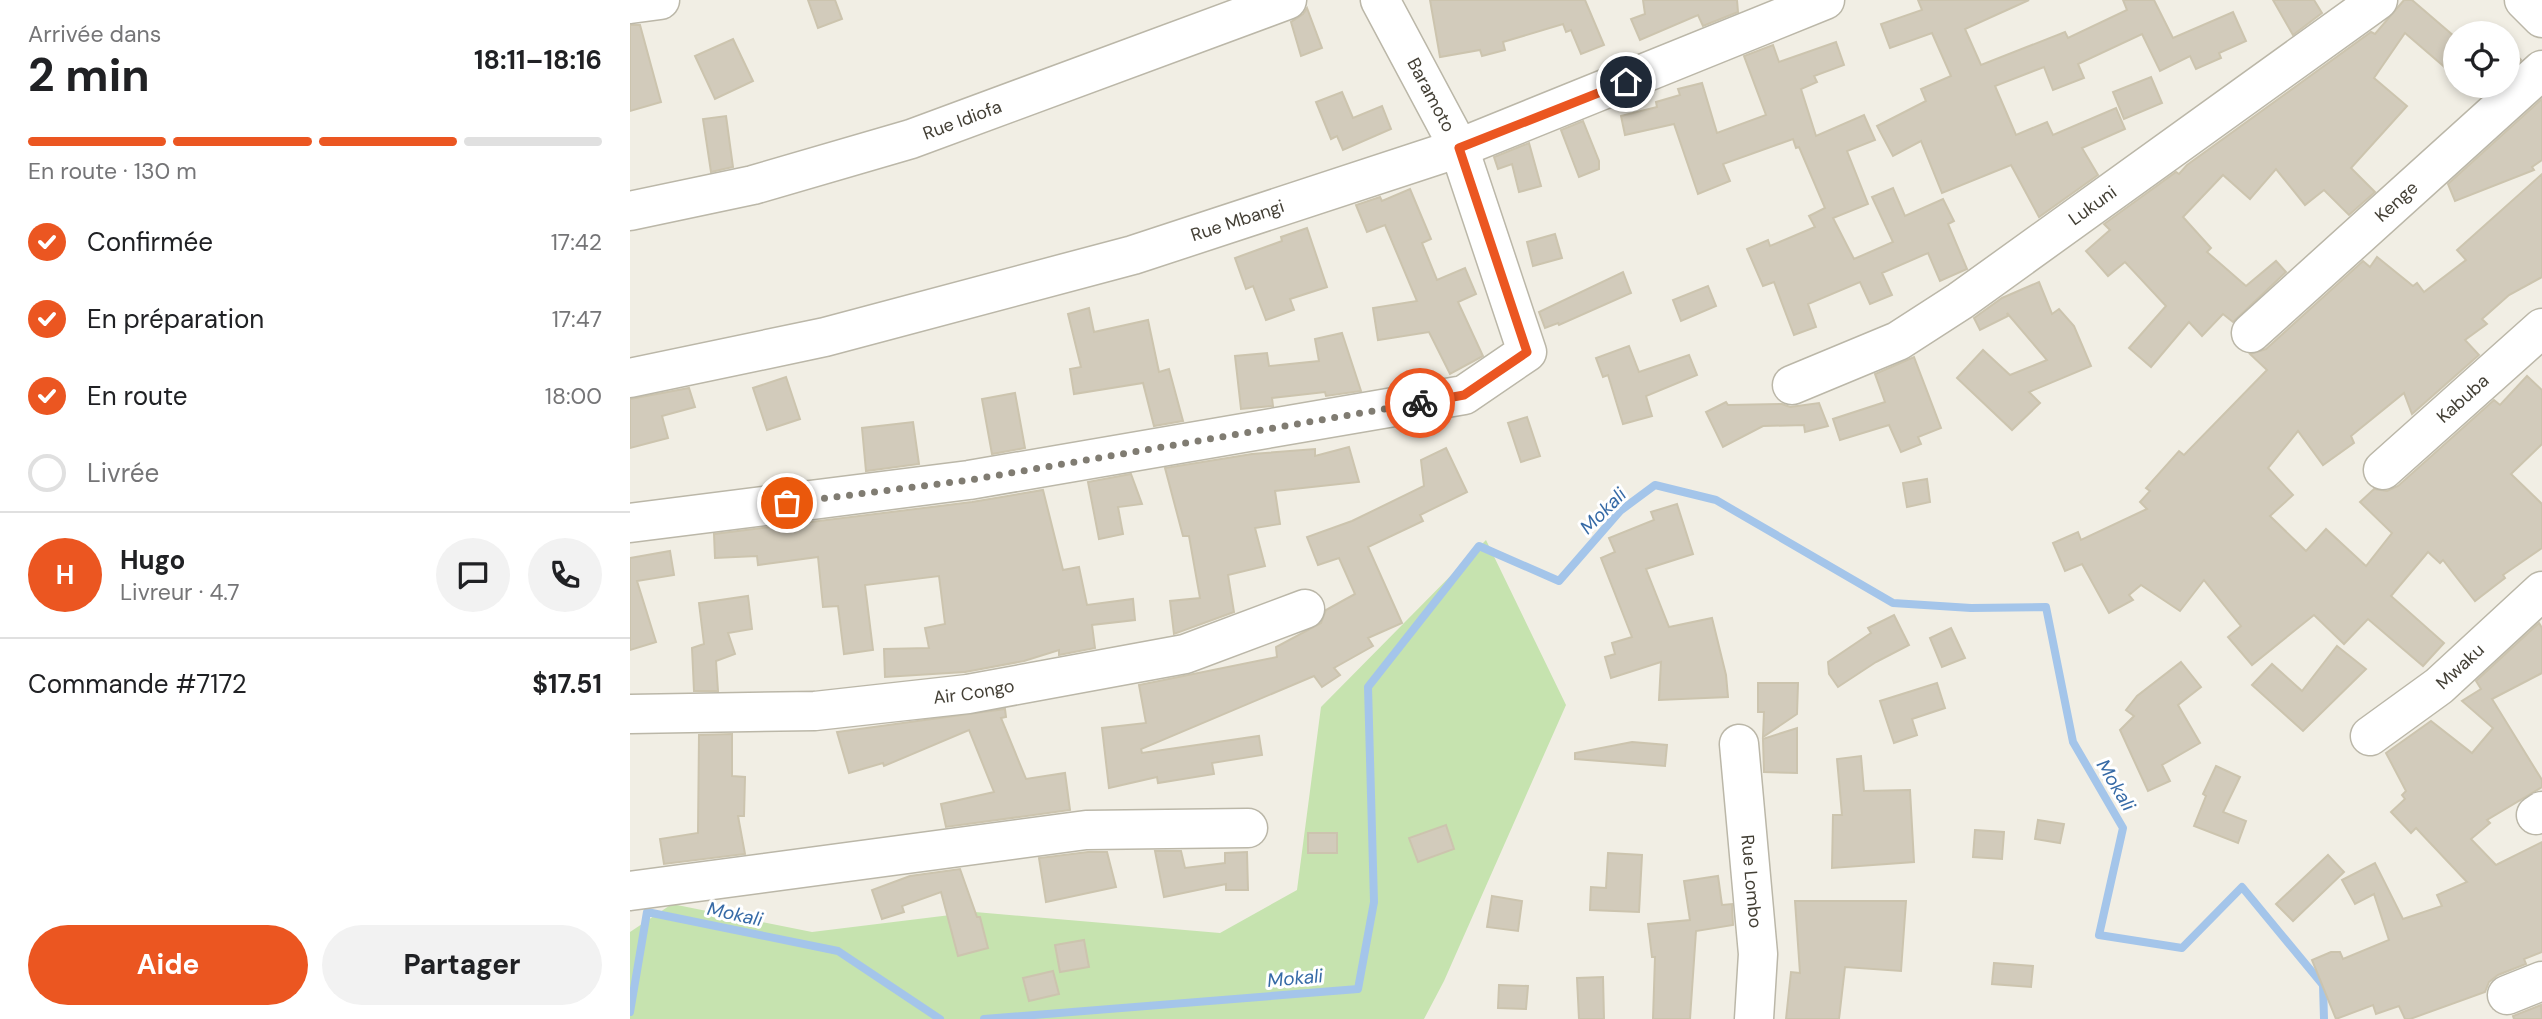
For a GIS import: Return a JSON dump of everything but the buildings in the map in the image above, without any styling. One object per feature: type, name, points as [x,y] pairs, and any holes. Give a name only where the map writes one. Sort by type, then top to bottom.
[{"type":"street","points":[[630,4],[660,0]]},
{"type":"street","name":"Rue Idiofa","points":[[630,211],[753,185],[911,139],[1287,0]]},
{"type":"street","name":"Baramoto","points":[[630,523],[970,480],[1464,395],[1527,352],[1459,148],[1380,0]]},
{"type":"street","name":"Rue Mbangi","points":[[630,378],[825,337],[1133,255],[1459,148],[1721,45],[1825,0]]},
{"type":"street","name":"Lukuni","points":[[1792,385],[1898,341],[1961,301],[2378,0]]},
{"type":"street","points":[[2524,0],[2542,18]]},
{"type":"street","name":"Kenge","points":[[2251,332],[2542,70]]},
{"type":"street","name":"Kabuba","points":[[2383,470],[2542,328]]},
{"type":"street","name":"Mwaku","points":[[2370,736],[2438,686],[2542,591]]},
{"type":"street","name":"Air Congo","points":[[630,714],[815,711],[968,694],[1185,654],[1305,609]]},
{"type":"street","name":"Rue Lombo","points":[[1740,744],[1758,954],[1754,1019]]},
{"type":"street","points":[[630,891],[1086,830],[1248,828]]},
{"type":"street","points":[[2507,995],[2542,981]]},
{"type":"green space","points":[[1486,540],[1566,705],[1444,981],[1424,1019],[630,1019],[630,932],[672,904],[812,932],[975,912],[1220,933],[1297,890],[1321,707]]},
{"type":"waterway","name":"Mokali","points":[[984,1019],[1358,989],[1374,902],[1368,687],[1479,546],[1559,581],[1620,511],[1655,485],[1716,500],[1893,603],[1971,608],[2046,607],[2073,742],[2123,828],[2099,935],[2182,948],[2242,887],[2323,985],[2324,1019]]},
{"type":"waterway","name":"Mokali","points":[[630,1012],[647,912],[838,951],[940,1019]]},
{"type":"way so far","points":[[787,503],[970,480],[1420,403]]},
{"type":"route","points":[[1420,403],[1464,395],[1527,352],[1459,148],[1626,82]]}]
